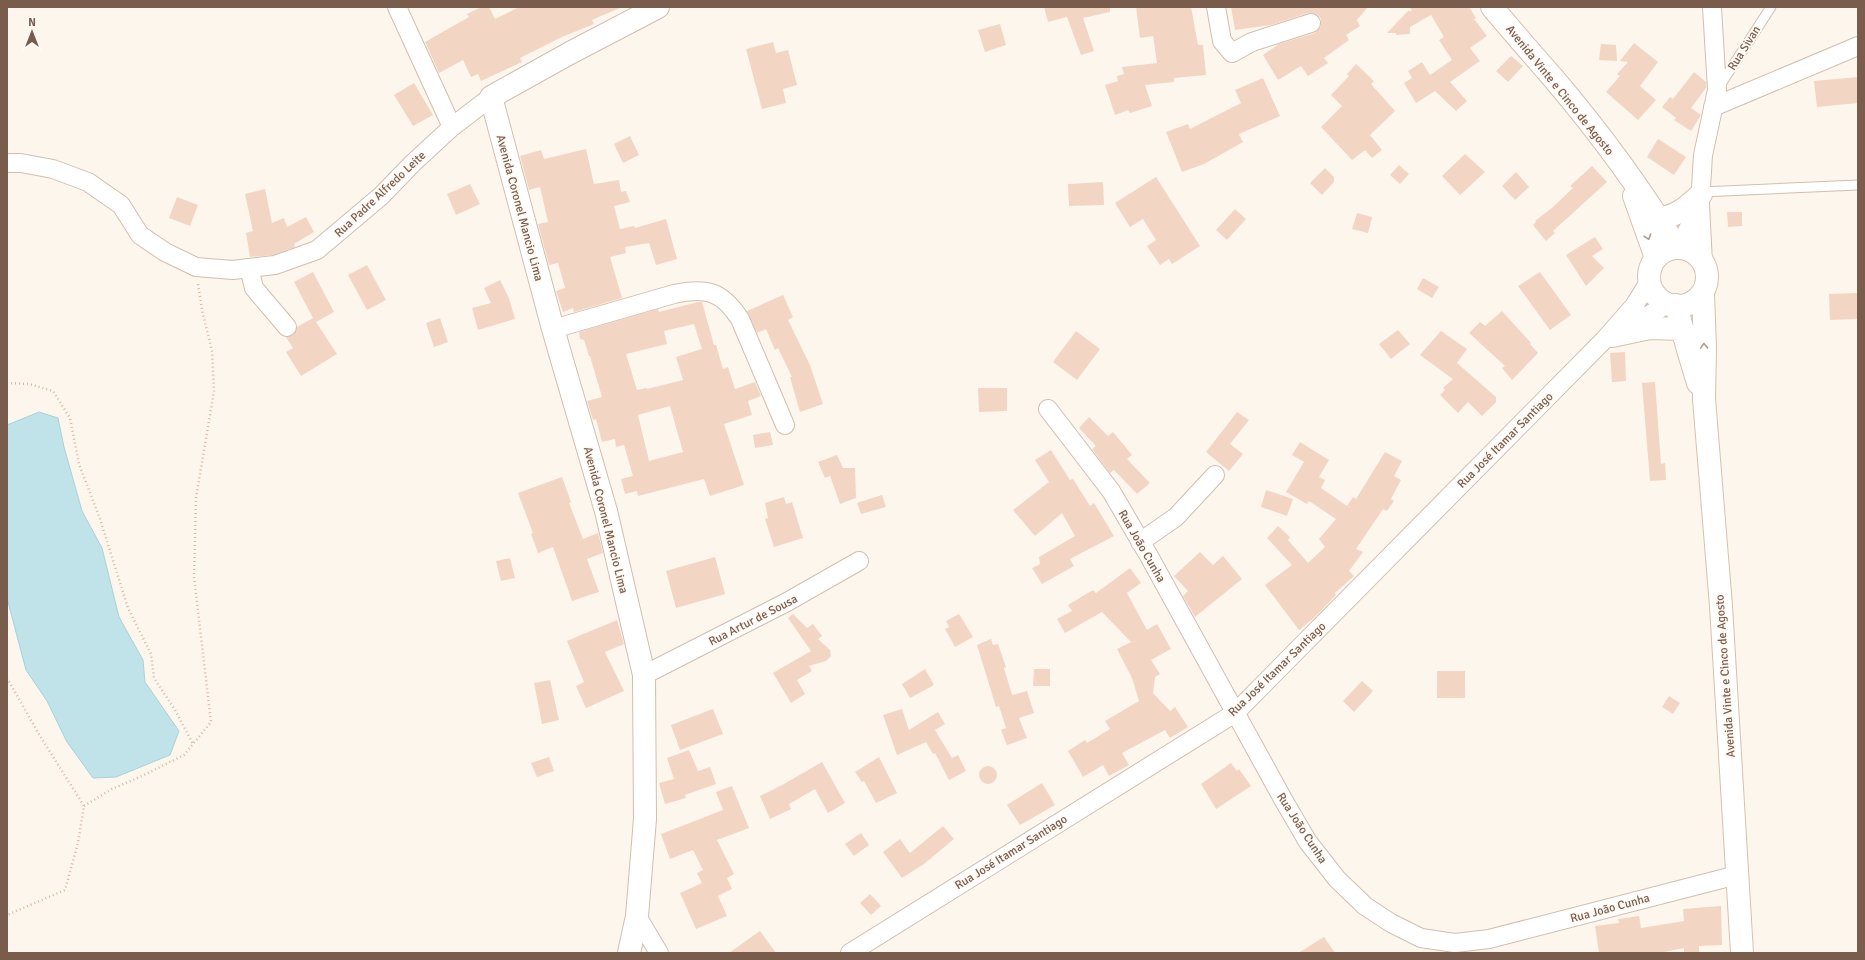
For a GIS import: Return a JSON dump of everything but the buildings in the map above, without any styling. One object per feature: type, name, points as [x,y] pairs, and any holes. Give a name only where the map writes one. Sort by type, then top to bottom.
[{"type":"main road","name":"Rua Padre Alfredo Leite","points":[[491,97],[570,53],[658,7]]},
{"type":"main road","name":"Avenida Vinte e Cinco de Agosto","points":[[1492,7],[1554,79],[1627,174],[1659,218],[1678,248]]},
{"type":"main road","name":"Avenida Coronel Mancio Lima","points":[[491,97],[553,329],[606,511],[644,675],[645,819],[637,916],[629,953]]},
{"type":"main road","name":"Avenida Vinte e Cinco de Agosto","points":[[1627,174],[1656,258]]},
{"type":"main road","points":[[1659,218],[1670,218],[1701,197]]},
{"type":"main road","points":[[1678,248],[1692,253],[1703,263],[1707,275],[1703,293],[1692,302],[1672,304],[1658,297],[1649,282],[1649,273],[1656,258],[1669,249],[1678,248]]},
{"type":"main road","name":"Avenida Vinte e Cinco de Agosto","points":[[1703,293],[1705,348],[1704,399],[1721,606],[1742,953]]},
{"type":"main road","name":"Avenida Vinte e Cinco de Agosto","points":[[1672,304],[1682,329],[1704,399]]},
{"type":"main road","points":[[1609,337],[1650,328],[1682,329]]},
{"type":"street","points":[[397,7],[452,127]]},
{"type":"street","points":[[1216,7],[1222,41],[1232,53],[1252,42],[1311,24]]},
{"type":"street","points":[[1703,263],[1701,197],[1703,155],[1715,98],[1712,7]]},
{"type":"street","points":[[1715,98],[1858,46]]},
{"type":"street","name":"Rua Padre Alfredo Leite","points":[[7,163],[21,163],[53,169],[88,182],[121,205],[140,235],[165,252],[196,267],[233,270],[249,268],[276,264],[316,250],[381,196],[413,163],[452,127],[491,97]]},
{"type":"street","points":[[1678,248],[1701,197]]},
{"type":"street","points":[[249,268],[254,288],[271,311],[287,327]]},
{"type":"street","name":"Rua José Itamar Santiago","points":[[850,953],[1235,713],[1609,337],[1634,306],[1649,282]]},
{"type":"street","points":[[553,329],[692,290],[708,291],[717,295],[732,307],[740,319],[785,425]]},
{"type":"street","name":"Rua José Itamar Santiago","points":[[1609,337],[1672,304]]},
{"type":"street","name":"Rua João Cunha","points":[[1048,408],[1111,491],[1308,842],[1337,880],[1366,906],[1391,924],[1420,938],[1455,943],[1489,939],[1738,875]]},
{"type":"street","points":[[1140,542],[1176,517],[1215,475]]},
{"type":"street","name":"Rua Artur de Sousa","points":[[644,675],[788,602],[859,561]]},
{"type":"street","points":[[637,916],[659,953]]},
{"type":"lane","name":"Rua Sivan","points":[[1715,98],[1771,7]]},
{"type":"lane","points":[[1701,197],[1858,185]]},
{"type":"path","points":[[84,806],[112,789],[144,775],[184,754],[211,722],[194,577],[194,541],[196,498],[214,391],[212,351],[202,310],[196,267]]},
{"type":"path","points":[[7,383],[29,384],[53,391],[70,418],[78,464],[100,519],[128,608],[151,654],[154,678],[175,710],[193,744]]},
{"type":"path","points":[[7,678],[40,736],[84,806],[78,843],[65,890],[7,916]]},
{"type":"water","points":[[39,412],[58,418],[64,447],[82,511],[102,548],[119,617],[143,660],[145,682],[179,731],[170,755],[116,777],[93,778],[67,742],[47,701],[26,670],[7,598],[7,425]]}]
